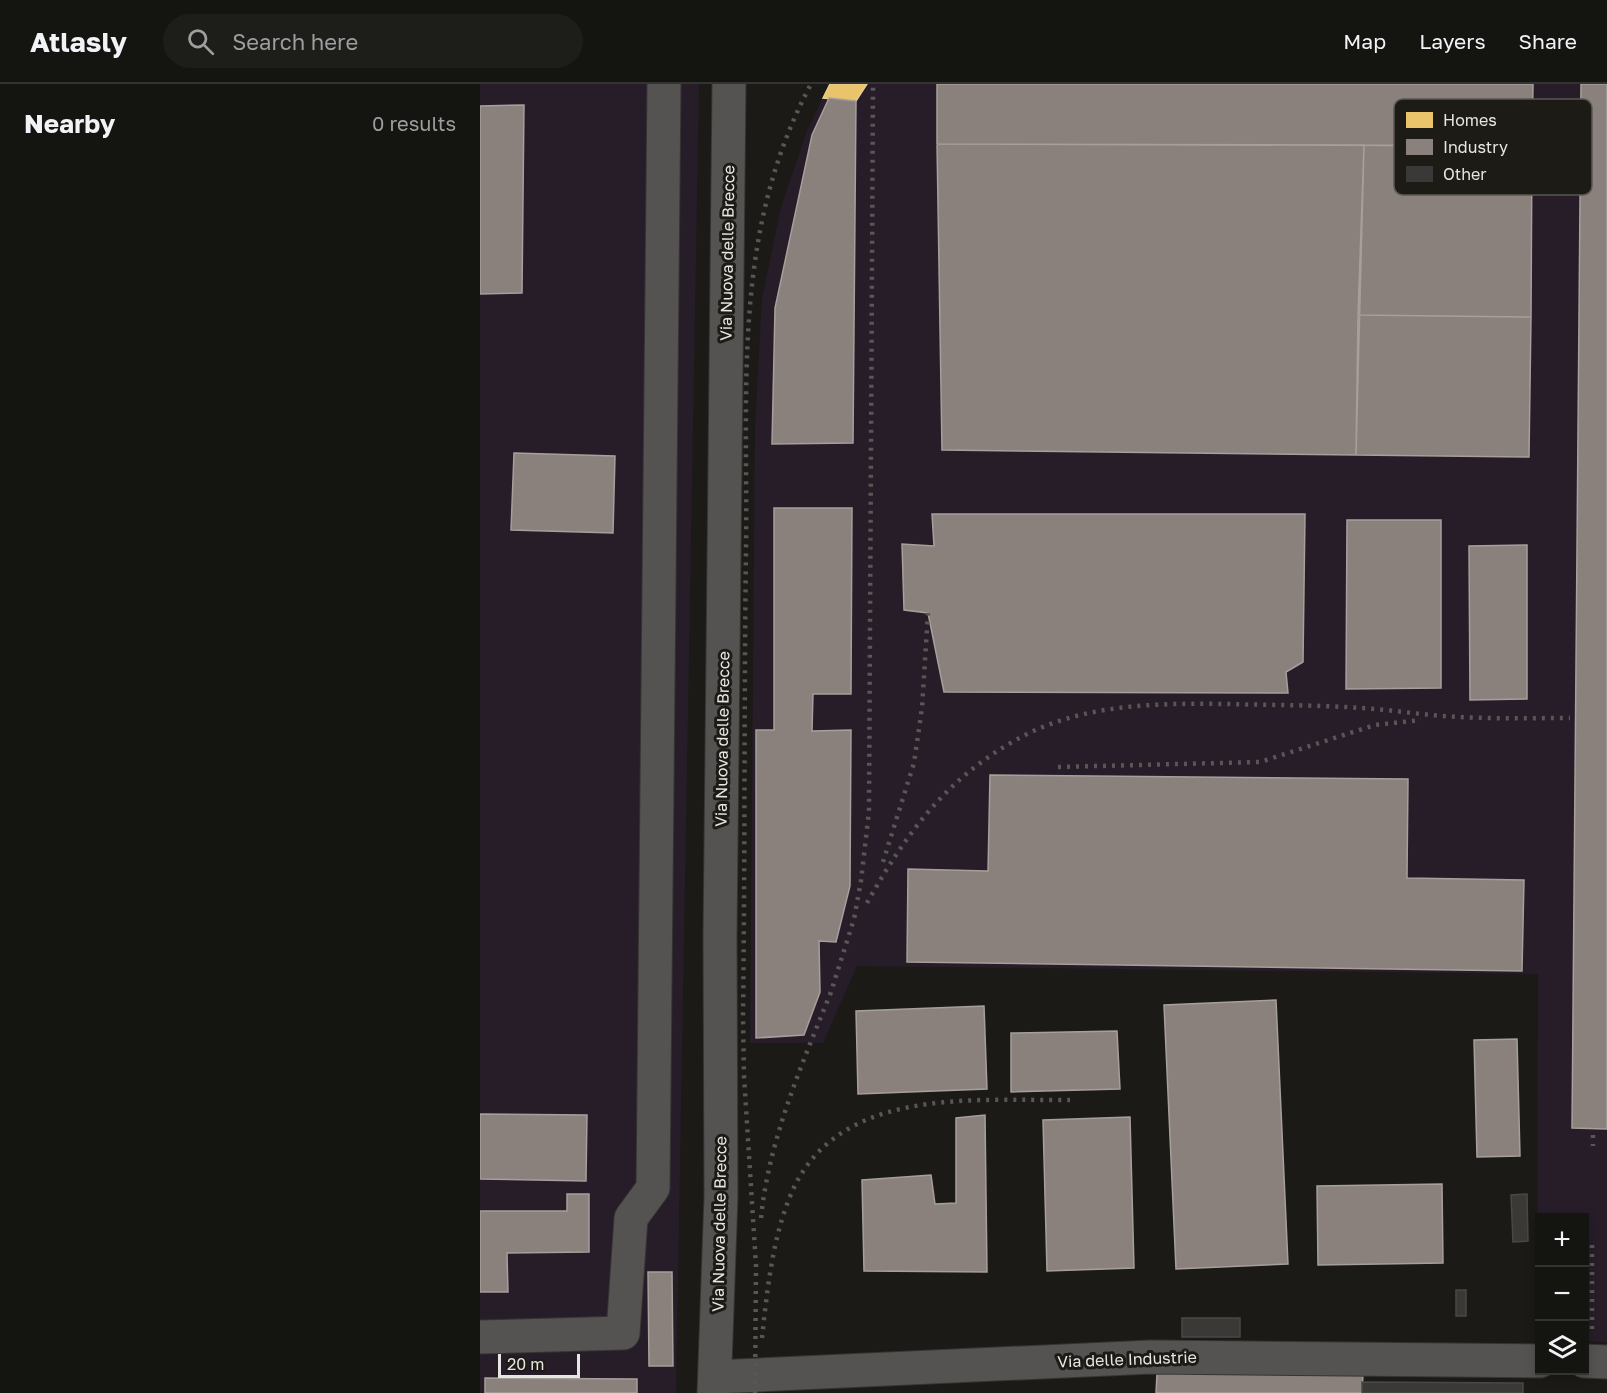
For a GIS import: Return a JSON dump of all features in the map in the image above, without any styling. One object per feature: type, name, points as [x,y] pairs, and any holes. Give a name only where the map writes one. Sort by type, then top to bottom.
[{"type":"street","points":[[480,1336],[622,1333],[631,1218],[653,1188],[664,84]]},
{"type":"street","name":"Via Nuova delle Brecce","points":[[714,1385],[722,1197],[720,938],[729,84]]},
{"type":"street","name":"Via delle Industrie","points":[[714,1385],[1161,1357],[1535,1361]]},
{"type":"street","points":[[1589,1361],[1607,1362]]},
{"type":"shaded area","points":[[480,84],[699,84],[676,1393],[480,1393]]},
{"type":"shaded area","points":[[829,84],[1607,84],[1607,1342],[1589,1341],[1589,1213],[1537,1213],[1538,974],[857,966],[823,1043],[750,1043],[755,427],[762,299],[781,207],[807,131]]},
{"type":"building: Homes","points":[[830,84],[867,84],[856,101],[823,98]]},
{"type":"building: Industry","points":[[937,84],[1533,84],[1533,99],[1394,99],[1394,146],[937,144]]},
{"type":"building: Industry","points":[[1581,84],[1607,84],[1607,1129],[1572,1128],[1580,195],[1592,195],[1592,99],[1581,99]]},
{"type":"building: Industry","points":[[829,98],[856,101],[853,443],[772,444],[775,308],[812,135]]},
{"type":"building: Industry","points":[[524,105],[522,293],[480,294],[480,106]]},
{"type":"building: Industry","points":[[937,144],[1364,145],[1356,455],[942,450]]},
{"type":"building: Industry","points":[[1364,145],[1394,145],[1394,195],[1532,195],[1531,317],[1358,315]]},
{"type":"building: Industry","points":[[1358,315],[1531,317],[1529,457],[1356,455]]},
{"type":"building: Industry","points":[[514,453],[615,456],[613,533],[511,530]]},
{"type":"building: Industry","points":[[774,508],[852,508],[851,694],[813,694],[812,731],[851,730],[850,886],[836,942],[819,941],[820,992],[804,1035],[756,1038],[756,730],[774,730]]},
{"type":"building: Industry","points":[[932,514],[1305,514],[1303,662],[1286,672],[1288,693],[944,692],[928,613],[904,610],[902,544],[934,546]]},
{"type":"building: Industry","points":[[1347,520],[1441,520],[1441,688],[1346,689]]},
{"type":"building: Industry","points":[[1527,545],[1527,699],[1470,700],[1469,546]]},
{"type":"building: Industry","points":[[990,775],[1408,779],[1407,878],[1524,880],[1522,971],[907,962],[908,869],[988,871]]},
{"type":"building: Industry","points":[[1276,1000],[1288,1264],[1176,1269],[1164,1005]]},
{"type":"building: Industry","points":[[984,1006],[987,1089],[858,1094],[856,1011]]},
{"type":"building: Industry","points":[[1117,1031],[1120,1089],[1011,1092],[1011,1033]]},
{"type":"building: Industry","points":[[1517,1039],[1520,1156],[1477,1157],[1474,1040]]},
{"type":"building: Industry","points":[[480,1114],[587,1115],[586,1181],[480,1179]]},
{"type":"building: Industry","points":[[985,1115],[987,1272],[864,1271],[862,1180],[931,1175],[935,1204],[956,1203],[956,1118]]},
{"type":"building: Industry","points":[[1130,1117],[1134,1268],[1047,1271],[1043,1120]]},
{"type":"building: Industry","points":[[1442,1184],[1443,1263],[1318,1265],[1317,1186]]},
{"type":"building: Industry","points":[[567,1194],[589,1194],[589,1252],[507,1253],[508,1292],[480,1292],[480,1211],[567,1211]]},
{"type":"building: Industry","points":[[648,1272],[672,1272],[673,1366],[649,1366]]},
{"type":"building: Industry","points":[[1157,1374],[1363,1374],[1362,1393],[1156,1393]]},
{"type":"building: Industry","points":[[485,1378],[637,1379],[637,1393],[485,1393]]},
{"type":"building: Other","points":[[1527,1194],[1528,1241],[1513,1242],[1511,1195]]},
{"type":"building: Other","points":[[1456,1290],[1466,1290],[1466,1316],[1456,1316]]},
{"type":"building: Other","points":[[1182,1318],[1240,1318],[1240,1337],[1182,1337]]},
{"type":"building: Other","points":[[1362,1382],[1523,1383],[1523,1393],[1362,1393]]},
{"type":"railway","points":[[755,1393],[756,1266],[744,1076],[743,1017],[747,369],[756,253],[768,196],[786,140],[811,84]]},
{"type":"railway","points":[[830,995],[854,919],[869,811],[873,84]]},
{"type":"railway","points":[[883,862],[914,763],[922,708],[928,613]]},
{"type":"railway","points":[[867,903],[896,854],[947,791],[989,756],[1038,729],[1064,719],[1117,708],[1171,704],[1345,707],[1475,718],[1570,718]]},
{"type":"railway","points":[[1058,767],[1260,762],[1375,725],[1421,720]]},
{"type":"railway","points":[[761,1218],[765,1188],[779,1130],[833,987]]},
{"type":"railway","points":[[762,1338],[774,1250],[789,1199],[810,1162],[838,1136],[871,1118],[909,1107],[991,1100],[1070,1100]]},
{"type":"railway","points":[[1593,1135],[1593,1146]]},
{"type":"railway","points":[[1592,1245],[1592,1334]]}]
